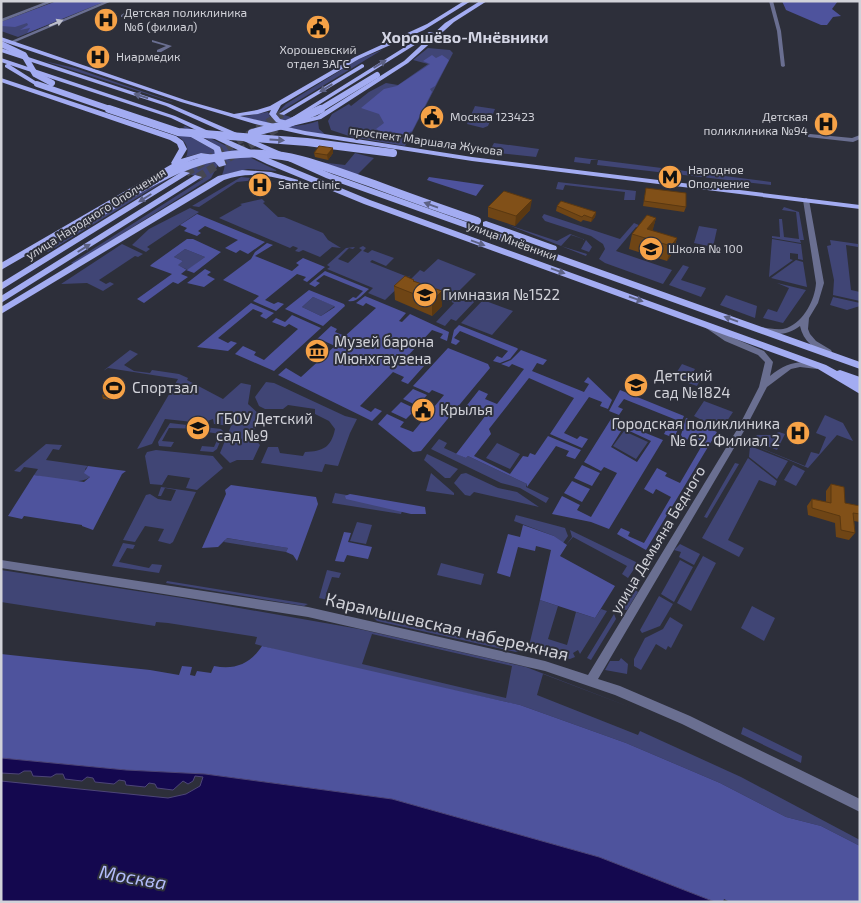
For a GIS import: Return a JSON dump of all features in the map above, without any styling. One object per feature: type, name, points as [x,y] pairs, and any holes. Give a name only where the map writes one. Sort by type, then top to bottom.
[{"type":"main road","points":[[375,58],[468,1]]},
{"type":"main road","points":[[294,118],[484,1]]},
{"type":"main road","points":[[278,104],[272,110],[272,116],[278,121],[286,123],[308,122],[327,113],[406,62],[453,20]]},
{"type":"main road","points":[[213,110],[246,114],[265,110],[357,58],[428,25]]},
{"type":"main road","points":[[1,62],[37,84],[171,130],[210,136],[250,134],[296,122],[377,75],[435,35]]},
{"type":"main road","name":"проспект Маршала Жукова","points":[[1,39],[151,91],[289,130],[356,142],[507,164],[807,202]]},
{"type":"main road","points":[[1,44],[24,55],[35,74],[43,79],[160,120],[213,146],[219,152],[222,164],[216,177],[194,194]]},
{"type":"main road","points":[[1,50],[78,66]]},
{"type":"main road","points":[[1,50],[168,104],[235,134]]},
{"type":"main road","name":"улица Мнёвники","points":[[1,62],[157,111],[367,202],[823,368],[860,390]]},
{"type":"main road","points":[[282,114],[368,62]]},
{"type":"main road","points":[[1,80],[171,137],[182,145],[181,155],[165,170]]},
{"type":"main road","points":[[151,91],[217,120],[235,134]]},
{"type":"main road","points":[[327,113],[323,121],[325,130],[337,137],[356,142]]},
{"type":"main road","points":[[138,126],[154,127],[160,123],[160,120]]},
{"type":"main road","name":"улица Мнёвники","points":[[235,134],[329,176],[860,366]]},
{"type":"main road","name":"проспект Маршала Жукова","points":[[210,136],[294,141],[860,208]]},
{"type":"main road","points":[[1,275],[175,169],[202,159],[247,152],[270,153],[299,158],[546,245],[659,293]]},
{"type":"main road","points":[[1,267],[165,170],[197,156],[215,158],[222,164]]},
{"type":"main road","points":[[1,311],[227,176],[256,171],[276,174],[367,202]]},
{"type":"main road","name":"улица Народного Ополчения","points":[[1,286],[186,172]]},
{"type":"main road","name":"улица Народного Ополчения","points":[[43,274],[198,177]]},
{"type":"main road","points":[[1,300],[43,274]]},
{"type":"main road","points":[[1,307],[43,274]]},
{"type":"main road","points":[[823,368],[860,381]]},
{"type":"street","points":[[1,21],[53,1]]},
{"type":"street","points":[[12,42],[110,1]]},
{"type":"street","points":[[771,1],[779,32],[784,66]]},
{"type":"street","points":[[123,16],[128,14]]},
{"type":"street","points":[[154,41],[170,46],[158,51]]},
{"type":"street","points":[[810,136],[853,140],[860,136]]},
{"type":"street","points":[[757,329],[785,330],[795,326],[805,317],[818,296],[820,288],[807,202]]},
{"type":"street","points":[[805,317],[803,329],[808,338],[817,346],[845,360]]},
{"type":"street","name":"улица Демьяна Бедного","points":[[591,681],[741,429],[763,387],[769,366],[767,358],[758,351],[728,339],[708,326]]},
{"type":"street","name":"улица Демьяна Бедного","points":[[763,387],[783,367],[805,364],[823,368]]},
{"type":"street","name":"Карамышевская набережная","points":[[1,564],[261,603],[337,618],[542,665],[591,681],[694,724],[860,806]]},
{"type":"shaded area","points":[[57,1],[106,1],[18,37],[1,31],[1,22]]},
{"type":"shaded area","points":[[57,1],[106,1],[27,33],[30,28],[20,30],[28,25],[27,23],[15,27],[1,26],[1,22]]},
{"type":"shaded area","points":[[782,1],[838,1],[832,9],[841,16],[833,17],[827,25],[821,25],[786,10]]},
{"type":"shaded area","points":[[428,48],[450,50],[453,53],[405,146],[352,137],[331,130],[328,121],[332,114],[349,104],[351,106],[369,92],[386,83],[398,85],[428,64],[413,60]]},
{"type":"shaded area","points":[[382,50],[278,113],[303,121],[279,120],[277,113],[286,104],[359,59]]},
{"type":"shaded area","points":[[432,55],[436,58],[442,55],[449,60],[435,86],[430,89],[432,92],[412,131],[401,135],[390,131],[384,133],[376,129],[384,123],[379,114],[361,108],[384,89],[397,86],[430,64],[423,61]]},
{"type":"shaded area","points":[[44,61],[75,68],[173,102],[172,102]]},
{"type":"shaded area","points":[[475,106],[495,109],[488,126],[483,128],[467,124]]},
{"type":"shaded area","points":[[268,112],[272,121],[277,124],[289,126],[318,121],[319,129],[327,136],[241,117]]},
{"type":"shaded area","points":[[146,117],[178,130],[214,150],[217,155],[201,153],[186,157],[187,149],[185,143],[179,137],[139,121]]},
{"type":"shaded area","points":[[185,126],[278,171],[248,169],[222,175],[225,165],[224,157],[220,150],[208,140],[183,127]]},
{"type":"shaded area","points":[[494,143],[539,149],[536,157],[489,152]]},
{"type":"shaded area","points":[[355,153],[374,158],[357,175],[319,162],[345,165]]},
{"type":"shaded area","points":[[202,156],[219,163],[211,178],[74,264],[71,263],[203,179],[181,171],[48,252],[45,250],[184,162]]},
{"type":"shaded area","points":[[575,157],[771,182],[771,185],[597,165],[598,160],[591,160],[590,164],[574,162]]},
{"type":"shaded area","points":[[241,177],[262,179],[237,182],[199,207],[192,206]]},
{"type":"shaded area","points":[[429,177],[484,185],[476,196],[427,180]]},
{"type":"shaded area","points":[[558,182],[636,191],[635,200],[624,200],[625,192],[565,185],[563,190],[556,189]]},
{"type":"shaded area","points":[[262,199],[265,202],[263,203],[278,217],[284,217],[323,233],[328,240],[341,248],[332,247],[320,257],[303,250],[299,252],[295,251],[298,248],[293,246],[290,248],[219,218],[242,205],[240,204]]},
{"type":"shaded area","points":[[784,207],[799,212],[804,240],[800,240],[801,243],[772,238],[772,236],[780,237],[779,219],[782,219],[784,237],[799,239],[796,212],[782,210]]},
{"type":"shaded area","points":[[190,208],[199,212],[147,247],[150,249],[146,252],[132,245],[149,229]]},
{"type":"shaded area","points":[[197,214],[265,242],[248,254],[240,250],[236,253],[225,248],[238,240],[205,226],[198,231],[201,233],[197,236],[184,231],[187,228],[180,225]]},
{"type":"shaded area","points":[[544,214],[620,239],[634,223],[641,226],[639,228],[636,227],[616,251],[672,270],[663,284],[605,263],[599,259],[605,249],[603,244],[591,236],[545,221],[542,217]]},
{"type":"shaded area","points":[[506,224],[557,241],[570,234],[586,240],[571,235],[561,246]]},
{"type":"shaded area","points":[[699,226],[717,229],[713,247],[694,243]]},
{"type":"shaded area","points":[[187,239],[193,239],[221,252],[194,273],[186,270],[181,274],[188,277],[178,284],[173,282],[144,303],[137,299],[172,274],[150,266]],"holes":[[[185,249],[205,257],[187,270],[178,265],[183,261],[174,257]]]},
{"type":"shaded area","points":[[772,239],[801,244],[803,260],[798,259],[798,254],[790,253],[790,259],[793,260],[769,277]]},
{"type":"shaded area","points":[[586,240],[592,247],[589,252],[581,249]]},
{"type":"shaded area","points":[[830,240],[858,244],[858,247],[846,245],[851,290],[860,292],[860,301],[833,295],[834,280],[827,246],[831,245]]},
{"type":"shaded area","points":[[267,243],[273,245],[255,256],[292,271],[299,265],[296,263],[303,258],[325,267],[307,282],[303,280],[306,277],[297,274],[265,300],[274,304],[278,302],[284,304],[276,311],[253,301],[259,296],[223,280],[251,259],[255,252]]},
{"type":"shaded area","points":[[122,244],[143,254],[138,257],[135,256],[99,280],[106,284],[110,282],[114,284],[103,291],[87,283],[61,284]]},
{"type":"shaded area","points":[[363,246],[366,248],[363,251],[368,253],[372,250],[394,258],[386,266],[372,260],[370,262],[408,277],[411,275],[385,300],[368,293],[373,288],[327,269],[330,267],[327,265],[346,248],[355,247],[353,249],[349,248],[338,259],[348,263],[362,250],[359,248]]},
{"type":"shaded area","points":[[561,246],[587,254],[586,256]]},
{"type":"shaded area","points":[[185,249],[205,257],[188,270],[177,265],[183,261],[174,257]]},
{"type":"shaded area","points":[[438,259],[476,274],[459,291],[477,299],[456,321],[451,319],[445,326],[436,322],[454,303],[406,284],[420,270],[424,272]]},
{"type":"shaded area","points":[[796,260],[803,262],[807,287],[771,278]]},
{"type":"shaded area","points":[[683,265],[689,267],[681,280],[706,288],[701,297],[669,285]]},
{"type":"shaded area","points":[[205,269],[211,272],[207,275],[215,279],[204,287],[187,283]]},
{"type":"shaded area","points":[[325,271],[369,289],[357,299],[348,301],[353,297],[356,298],[363,291],[324,275],[316,281],[320,283],[315,287],[309,284]]},
{"type":"shaded area","points":[[777,283],[806,290],[783,323],[763,318],[768,309],[777,312],[789,288]]},
{"type":"shaded area","points":[[309,290],[345,306],[323,326],[285,309]],"holes":[[[313,297],[334,306],[321,316],[302,307]]]},
{"type":"shaded area","points":[[726,295],[757,306],[755,318],[720,305]]},
{"type":"shaded area","points":[[365,296],[406,313],[399,321],[402,322],[410,314],[449,332],[447,341],[440,338],[443,334],[432,330],[403,361],[414,366],[417,363],[424,366],[408,384],[401,381],[404,377],[393,372],[360,406],[371,412],[375,408],[382,411],[372,421],[278,375],[286,368],[301,377],[335,346],[324,341],[321,343],[315,341],[331,326],[337,329],[335,332],[345,336],[376,308],[366,303],[363,306],[356,303]]},
{"type":"shaded area","points":[[313,297],[335,306],[321,316],[302,307]]},
{"type":"shaded area","points":[[833,297],[860,303],[860,306],[847,310],[830,305]]},
{"type":"shaded area","points":[[483,300],[513,311],[492,335],[461,323]]},
{"type":"shaded area","points":[[251,303],[274,313],[266,319],[260,316],[263,313],[253,309],[218,338],[228,343],[231,341],[237,343],[228,351],[197,347]]},
{"type":"shaded area","points":[[292,315],[321,328],[274,371],[235,354],[243,346],[256,352],[254,355],[264,360],[298,329],[289,324],[285,327],[272,322],[276,318],[285,322]]},
{"type":"shaded area","points":[[459,325],[518,349],[510,359],[500,363],[493,361],[497,356],[502,358],[508,351],[460,331],[454,338],[460,341],[456,345],[451,343],[454,330]]},
{"type":"shaded area","points":[[448,348],[488,364],[490,368],[421,451],[413,452],[378,424],[387,414],[404,422],[400,427],[413,432],[444,395],[432,390],[429,393],[413,386]]},
{"type":"shaded area","points":[[130,350],[138,354],[124,365],[134,371],[150,373],[152,370],[179,374],[223,399],[241,383],[251,385],[248,404],[260,415],[252,436],[260,445],[253,460],[237,460],[230,463],[220,453],[231,426],[214,424],[213,419],[202,423],[165,419],[152,444],[137,449],[178,379],[108,368],[103,371]]},
{"type":"shaded area","points":[[521,350],[547,360],[543,365],[537,363],[532,371],[584,392],[589,384],[584,382],[588,377],[612,400],[608,409],[600,406],[602,402],[589,397],[564,433],[577,439],[580,436],[588,439],[582,448],[550,434],[574,398],[529,378],[489,429],[491,434],[474,456],[510,474],[523,456],[528,457],[530,453],[535,455],[548,436],[581,450],[575,459],[566,456],[569,451],[556,446],[527,487],[527,484],[468,456],[466,458],[456,454],[486,415],[475,409],[472,413],[464,409],[479,390],[488,394],[485,399],[497,404],[524,369],[512,364],[509,367],[501,364],[511,360]]},
{"type":"shaded area","points":[[682,364],[695,369],[692,374],[701,378],[697,386],[673,378]]},
{"type":"shaded area","points":[[266,382],[274,383],[345,416],[357,419],[338,466],[325,464],[322,472],[261,463],[268,447],[278,447],[280,453],[303,456],[305,452],[317,451],[328,444],[335,429],[329,421],[315,414],[315,409],[288,405],[283,409],[265,409],[259,406],[255,397]]},
{"type":"shaded area","points":[[413,389],[427,395],[418,406],[403,399]]},
{"type":"shaded area","points":[[620,390],[684,416],[674,438],[664,434],[667,428],[674,430],[679,421],[624,399],[618,407],[623,409],[619,415],[609,411]]},
{"type":"shaded area","points":[[704,401],[733,412],[721,430],[694,416]]},
{"type":"shaded area","points":[[401,402],[416,409],[406,419],[391,412]]},
{"type":"shaded area","points":[[825,415],[843,423],[853,441],[837,435],[808,468],[751,444],[805,466],[811,452],[819,454],[826,437],[816,433]]},
{"type":"shaded area","points":[[686,418],[717,432],[646,550],[617,534],[621,528],[630,532],[628,536],[644,543],[671,497],[656,489],[653,494],[644,489],[657,468],[667,473],[665,476],[680,483],[704,442],[690,436],[687,440],[683,438],[681,435]]},
{"type":"shaded area","points":[[611,419],[663,440],[609,529],[591,522],[552,514],[562,496],[580,505],[577,510],[591,517],[617,473],[604,467],[601,471],[584,462]],"holes":[[[623,428],[651,441],[637,462],[611,447]]]},
{"type":"shaded area","points":[[170,423],[221,429],[224,432],[217,449],[213,452],[200,451],[202,446],[214,447],[220,434],[207,432],[207,429],[169,428],[162,441],[174,442],[171,447],[159,446],[158,442]]},
{"type":"shaded area","points":[[624,431],[648,442],[636,459],[613,446]]},
{"type":"shaded area","points":[[779,432],[785,434],[777,450],[753,440],[757,435],[772,435]]},
{"type":"shaded area","points":[[439,439],[447,443],[444,448],[466,458],[468,456],[527,484],[526,487],[549,498],[546,503],[520,488],[501,483],[431,449]]},
{"type":"shaded area","points":[[497,443],[520,454],[510,469],[486,458]]},
{"type":"shaded area","points":[[46,444],[62,445],[59,450],[53,449],[46,460],[88,466],[85,469],[90,477],[70,482],[34,475],[38,469],[24,467],[20,472],[14,471]]},
{"type":"shaded area","points":[[750,446],[788,461],[777,479],[749,457]]},
{"type":"shaded area","points":[[156,450],[213,456],[223,468],[197,490],[186,488],[190,478],[168,475],[162,485],[150,484],[145,456],[147,452]]},
{"type":"shaded area","points":[[427,454],[458,469],[450,478],[445,478],[424,460]]},
{"type":"shaded area","points":[[748,458],[777,481],[775,486],[759,480],[728,540],[744,548],[739,557],[702,538]]},
{"type":"shaded area","points":[[735,463],[739,464],[707,518],[704,517]]},
{"type":"shaded area","points":[[582,465],[600,473],[592,486],[574,478]]},
{"type":"shaded area","points":[[793,465],[805,471],[796,486],[784,480]]},
{"type":"shaded area","points":[[88,466],[126,471],[122,474],[93,530],[82,525],[24,516],[22,519],[8,516],[34,475],[84,482],[90,477],[84,473]]},
{"type":"shaded area","points":[[431,473],[454,493],[454,495],[426,491]]},
{"type":"shaded area","points":[[466,473],[498,488],[517,492],[539,507],[474,492],[470,496],[465,495],[454,483],[461,474]]},
{"type":"shaded area","points":[[572,481],[590,489],[582,502],[564,493]]},
{"type":"shaded area","points":[[231,485],[316,497],[318,504],[297,561],[293,555],[286,552],[288,548],[227,538],[218,547],[202,548],[226,494],[225,490]]},
{"type":"shaded area","points":[[161,487],[196,492],[173,542],[170,544],[158,541],[164,529],[145,526],[135,542],[123,540],[146,495],[150,494],[158,499],[171,501],[176,490],[165,488],[161,496],[158,496]]},
{"type":"shaded area","points":[[335,493],[404,505],[401,514],[332,503]]},
{"type":"shaded area","points":[[350,494],[425,507],[426,514],[411,514],[346,499],[345,496]]},
{"type":"shaded area","points":[[516,515],[565,528],[568,536],[563,543],[554,536],[514,521]]},
{"type":"shaded area","points":[[357,522],[372,525],[366,544],[350,541]]},
{"type":"shaded area","points":[[523,525],[554,536],[567,545],[560,556],[615,586],[595,618],[540,600],[551,550],[536,546],[535,551],[518,547],[510,577],[497,573],[508,534],[520,537]]},
{"type":"shaded area","points":[[570,530],[638,563],[628,578],[622,574],[627,566],[573,537],[566,545],[572,537]]},
{"type":"shaded area","points":[[344,532],[351,533],[348,542],[372,547],[368,559],[347,555],[344,562],[335,561]]},
{"type":"shaded area","points":[[226,538],[288,548],[286,552],[224,542]]},
{"type":"shaded area","points":[[123,543],[135,545],[133,549],[127,548],[119,562],[149,568],[152,564],[162,565],[159,573],[112,566]]},
{"type":"shaded area","points":[[680,544],[700,554],[694,565],[679,557],[681,552],[674,550]]},
{"type":"shaded area","points":[[703,556],[716,563],[691,611],[677,603]]},
{"type":"shaded area","points":[[680,560],[693,567],[674,602],[661,594]]},
{"type":"shaded area","points":[[441,563],[484,574],[481,585],[437,575]]},
{"type":"shaded area","points":[[1,570],[182,598],[359,629],[526,667],[635,709],[543,674],[537,695],[638,735],[640,731],[741,777],[860,840],[860,846],[821,826],[786,817],[720,783],[626,743],[520,705],[309,659],[255,644],[257,637],[168,623],[156,622],[155,626],[1,602]],"holes":[[[372,634],[512,666],[506,698],[362,664]]]},
{"type":"shaded area","points":[[327,570],[341,573],[339,578],[332,577],[326,594],[330,595],[328,600],[319,598]]},
{"type":"shaded area","points":[[167,581],[308,604],[304,606],[166,583]]},
{"type":"shaded area","points":[[631,586],[638,592],[627,610],[617,609]]},
{"type":"shaded area","points":[[659,596],[673,604],[660,626],[642,633],[640,630]]},
{"type":"shaded area","points":[[540,600],[558,606],[548,639],[567,645],[576,612],[595,618],[601,609],[607,611],[580,654],[578,650],[573,653],[575,657],[570,659],[528,650]]},
{"type":"shaded area","points":[[752,606],[775,618],[764,641],[741,628]]},
{"type":"shaded area","points":[[614,614],[616,619],[591,660],[587,658]]},
{"type":"shaded area","points":[[373,617],[520,651],[516,652],[377,621]]},
{"type":"shaded area","points":[[670,617],[683,625],[671,648],[668,646],[666,650],[656,644],[641,670],[634,666],[634,659],[645,638],[663,629]]},
{"type":"shaded area","points":[[262,646],[520,705],[626,743],[720,783],[786,817],[821,826],[860,846],[860,902],[730,902],[724,899],[723,902],[715,902],[599,857],[392,799],[205,774],[126,770],[1,758],[1,654],[150,670],[179,675],[182,666],[192,667],[190,675],[195,676],[197,671],[211,673],[214,666],[229,667],[241,664],[252,657]]},
{"type":"shaded area","points":[[621,658],[628,664],[627,674],[605,670],[610,661],[619,661]]},
{"type":"shaded area","points":[[743,727],[802,756],[801,763],[741,734]]},
{"type":"water","name":"Москва","points":[[1,758],[126,770],[205,774],[392,799],[599,857],[715,902],[1,902],[1,781],[168,798],[186,794],[200,786],[203,777],[195,776],[193,781],[188,784],[183,781],[173,790],[157,788],[155,784],[149,783],[145,787],[126,785],[125,781],[119,780],[114,784],[95,782],[93,778],[87,777],[82,781],[65,779],[63,774],[56,774],[51,777],[33,776],[31,771],[24,771],[19,774],[1,773]]},
{"type":"building","points":[[319,146],[333,148],[327,155],[314,153]]},
{"type":"building","points":[[646,188],[686,193],[686,207],[644,201]]},
{"type":"building","points":[[504,191],[532,200],[516,216],[488,207]]},
{"type":"building","points":[[561,201],[596,212],[592,218],[584,215],[582,217],[557,206]]},
{"type":"building","points":[[647,215],[656,218],[647,229],[677,238],[671,246],[632,234]]},
{"type":"building","points":[[405,276],[413,281],[442,291],[432,301],[394,286]]},
{"type":"building","name":"Спортзал","points":[[112,378],[123,379],[110,397],[102,396]]},
{"type":"building","points":[[831,484],[844,487],[845,503],[860,506],[860,514],[853,513],[855,533],[841,530],[840,516],[812,508],[812,499],[831,503]]},
{"type":"tunnel","points":[[186,173],[282,114]]},
{"type":"tunnel","points":[[198,177],[284,124]]},
{"type":"place","name":"Детская поликлиника №6 (филиал)","points":[[106,20]]},
{"type":"place","name":"Хорошевский отдел ЗАГС","points":[[318,27]]},
{"type":"place","name":"Ниармедик","points":[[98,57]]},
{"type":"place","name":"Москва 123423","points":[[432,117]]},
{"type":"place","name":"Детская поликлиника №94","points":[[826,124]]},
{"type":"place","name":"Народное Ополчение","points":[[670,177]]},
{"type":"place","name":"Sante clinic","points":[[260,185]]},
{"type":"place","name":"Школа № 100","points":[[651,249]]},
{"type":"place","name":"Гимназия №1522","points":[[425,295]]},
{"type":"place","name":"Музей барона Мюнхгаузена","points":[[317,351]]},
{"type":"place","name":"Детский сад №1824","points":[[636,385]]},
{"type":"place","name":"Спортзал","points":[[114,388]]},
{"type":"place","name":"Крылья","points":[[423,410]]},
{"type":"place","name":"ГБОУ Детский сад №9","points":[[198,428]]},
{"type":"place","name":"Городская поликлиника № 62. Филиал 2","points":[[798,433]]},
{"type":"district","name":"Хорошёво-Мнёвники","points":[[465,37]]}]
